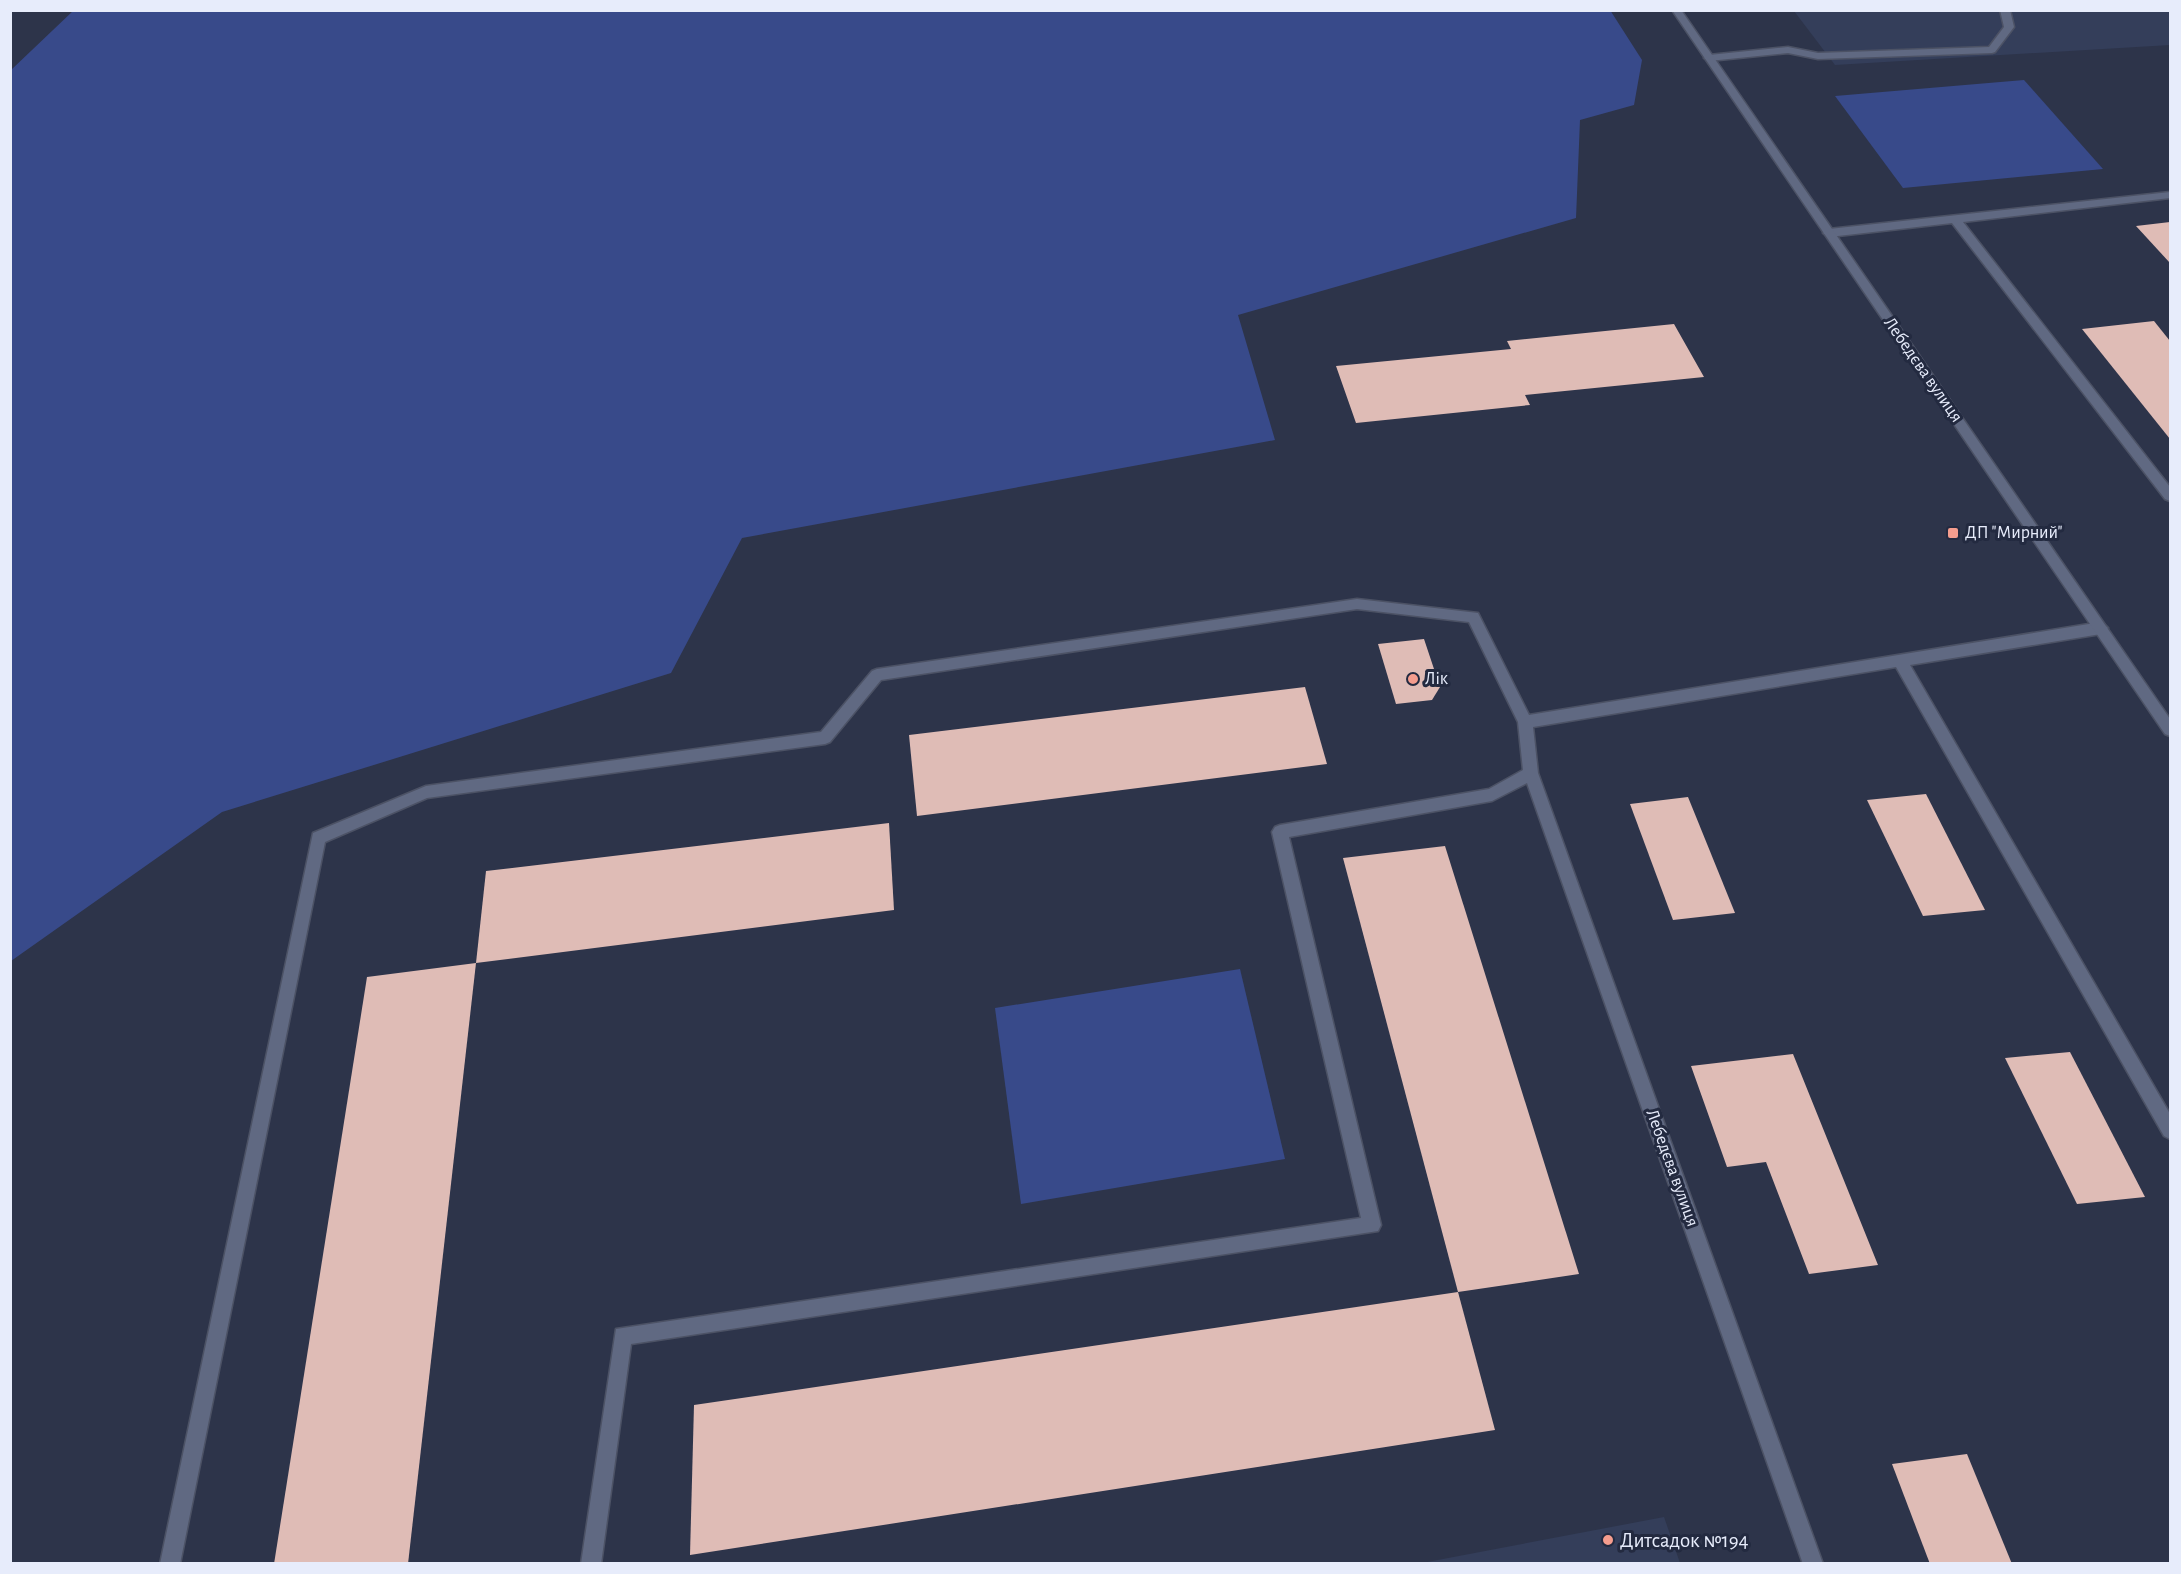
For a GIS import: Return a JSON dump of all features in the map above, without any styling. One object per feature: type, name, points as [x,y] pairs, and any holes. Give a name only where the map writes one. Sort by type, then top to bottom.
[{"type":"street","name":"Лебедєва вулиця","points":[[1677,10],[2170,730]]},
{"type":"street","points":[[1709,58],[1788,50],[1818,56],[1992,50],[2009,27],[2005,10]]},
{"type":"street","points":[[1829,233],[2170,195]]},
{"type":"street","points":[[1955,219],[2170,496]]},
{"type":"street","name":"Лебедєва вулиця","points":[[170,1563],[318,838],[426,792],[825,738],[877,675],[1357,604],[1473,617],[1525,722],[1531,773],[1813,1563]]},
{"type":"street","points":[[1525,722],[2101,628]]},
{"type":"street","points":[[1900,661],[2170,1130]]},
{"type":"street","points":[[591,1563],[623,1336],[1372,1225],[1280,832],[1492,795],[1531,773]]},
{"type":"shaded area","points":[[74,10],[1610,10],[1642,60],[1634,105],[1580,120],[1576,218],[1238,315],[1275,440],[742,538],[671,673],[222,812],[11,961],[11,70]]},
{"type":"shaded area","points":[[1794,11],[2170,11],[2170,45],[1835,65]]},
{"type":"shaded area","points":[[2024,80],[2103,169],[1903,188],[1835,96]]},
{"type":"shaded area","points":[[1240,969],[1285,1159],[1021,1204],[995,1008]]},
{"type":"shaded area","name":"Дитсадок №194","points":[[1664,1517],[1680,1563],[1422,1563]]},
{"type":"building","points":[[2170,222],[2170,263],[2136,226]]},
{"type":"building","points":[[2154,321],[2170,341],[2170,439],[2082,329]]},
{"type":"building","points":[[1674,324],[1704,377],[1525,395],[1530,405],[1356,423],[1336,366],[1511,349],[1507,341]]},
{"type":"building","name":"Лік","points":[[1424,639],[1440,687],[1432,700],[1396,704],[1378,644]]},
{"type":"building","points":[[1305,687],[1327,764],[917,816],[909,735]]},
{"type":"building","points":[[1926,794],[1985,910],[1923,916],[1867,800]]},
{"type":"building","points":[[1688,797],[1735,913],[1673,920],[1630,804]]},
{"type":"building","points":[[889,823],[894,910],[476,963],[486,871]]},
{"type":"building","points":[[1445,846],[1579,1274],[1458,1292],[1343,858]]},
{"type":"building","points":[[476,963],[408,1564],[274,1564],[367,977]]},
{"type":"building","points":[[2070,1052],[2145,1197],[2077,1204],[2005,1058]]},
{"type":"building","points":[[1793,1054],[1878,1265],[1809,1274],[1766,1162],[1727,1167],[1691,1066]]},
{"type":"building","points":[[1458,1292],[1495,1430],[690,1555],[694,1405]]},
{"type":"building","points":[[1967,1454],[2012,1564],[1930,1564],[1892,1464]]},
{"type":"place","name":"ДП \"Мирний\"","points":[[1953,533]]},
{"type":"place","name":"Лік","points":[[1413,679]]},
{"type":"place","name":"Дитсадок №194","points":[[1608,1540]]}]
